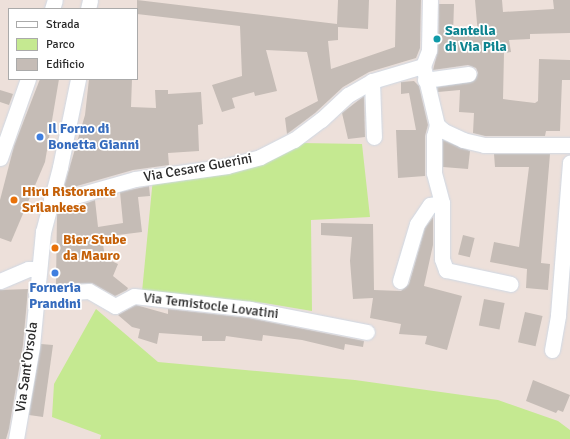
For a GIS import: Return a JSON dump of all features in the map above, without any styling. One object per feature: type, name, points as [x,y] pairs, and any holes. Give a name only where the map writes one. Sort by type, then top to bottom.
[{"type":"street","points":[[430,0],[429,50],[424,73],[437,125],[434,136],[434,173],[442,203],[442,260],[446,270],[511,284]]},
{"type":"street","name":"Via Cesare Guerini","points":[[51,199],[61,200],[136,178],[227,166],[260,157],[294,140],[321,120],[348,95],[372,81],[424,73],[468,74]]},
{"type":"street","points":[[0,158],[28,80]]},
{"type":"street","name":"Via Sant'Orsola","points":[[16,439],[32,346],[38,269],[43,232],[72,112],[78,80]]},
{"type":"street","points":[[372,81],[374,137]]},
{"type":"street","points":[[437,125],[463,140],[484,145],[570,146]]},
{"type":"street","points":[[552,350],[564,318],[570,162]]},
{"type":"street","points":[[400,281],[417,224],[430,205],[442,203]]},
{"type":"street","points":[[0,281],[28,269],[38,269]]},
{"type":"street","name":"Via Temistocle Lovatini","points":[[36,294],[89,291],[115,306],[134,296],[242,308],[367,332]]},
{"type":"green space","points":[[301,143],[362,144],[370,217],[311,220],[312,311],[264,303],[142,292],[153,178],[221,175],[248,167]]},
{"type":"green space","points":[[96,309],[158,362],[355,380],[498,400],[558,421],[570,430],[570,439],[100,439],[101,435],[52,417],[54,384]]},
{"type":"building","points":[[137,0],[337,24],[338,0],[369,0],[368,29],[338,27],[338,40],[328,41],[331,69],[395,47],[396,0],[421,0],[420,48],[416,58],[369,72],[343,87],[315,113],[287,134],[285,118],[318,101],[307,52],[266,50],[277,91],[255,96],[254,92],[232,98],[235,108],[222,112],[212,85],[242,76],[240,26],[138,14]]},
{"type":"building","points":[[475,0],[502,0],[503,12],[554,9],[553,0],[570,0],[570,33],[530,34],[530,39],[509,40],[511,52],[504,53],[503,99],[535,103],[538,101],[539,59],[570,60],[570,80],[562,80],[560,131],[546,131],[545,136],[485,136],[473,133],[474,113],[459,112],[460,90],[438,92],[437,87],[474,81],[478,73],[476,68],[468,65],[433,70],[438,50],[439,4],[454,4],[453,35],[478,35]]},
{"type":"building","points":[[40,80],[59,80],[45,162],[11,242],[0,238],[0,200],[14,146]]},
{"type":"building","points":[[89,80],[132,80],[131,107],[156,108],[155,90],[168,90],[168,94],[201,92],[203,124],[198,125],[199,151],[168,153],[169,165],[133,170],[63,190],[85,115]]},
{"type":"building","points":[[414,81],[419,86],[428,125],[425,136],[425,176],[398,178],[396,130],[416,130],[409,93],[401,94],[401,82]]},
{"type":"building","points":[[0,90],[13,94],[9,105],[0,102]]},
{"type":"building","points":[[364,96],[365,137],[348,139],[342,113]]},
{"type":"building","points":[[443,140],[470,151],[468,169],[443,167]]},
{"type":"building","points":[[494,154],[550,154],[541,263],[550,264],[548,290],[526,288],[527,269],[490,262],[494,242],[519,247],[529,167],[495,167]]},
{"type":"building","points":[[149,186],[150,196],[138,197],[142,232],[102,237],[105,258],[118,264],[113,276],[128,288],[127,290],[115,296],[92,283],[56,284],[57,214],[95,200],[98,227],[123,223],[120,192]]},
{"type":"building","points":[[433,217],[433,245],[424,286],[462,296],[447,350],[425,344],[427,336],[399,334],[401,324],[370,318],[373,298],[353,299],[350,261],[352,237],[321,235],[321,223],[373,224],[374,290],[401,291],[409,284],[425,228]]},
{"type":"building","points":[[463,235],[475,238],[470,257],[458,254]]},
{"type":"building","points":[[28,289],[23,345],[9,429],[6,439],[0,439],[0,290]]},
{"type":"building","points":[[484,299],[505,303],[499,330],[479,326]]},
{"type":"building","points":[[136,305],[168,314],[168,309],[249,318],[364,341],[363,347],[345,344],[344,350],[302,340],[263,335],[262,341],[226,336],[225,341],[202,341],[202,336],[159,333],[157,344],[138,338],[140,329],[132,327],[118,315]]},
{"type":"building","points":[[525,312],[543,316],[536,346],[518,342]]},
{"type":"building","points":[[41,344],[53,345],[43,417],[29,415]]},
{"type":"building","points":[[533,380],[570,395],[563,412],[558,410],[556,413],[526,401]]},
{"type":"place","name":"Santella di Via Pila","points":[[437,39]]},
{"type":"place","name":"Il Forno di Bonetta Gianni","points":[[40,137]]},
{"type":"place","name":"Hiru Ristorante Srilankese","points":[[14,200]]},
{"type":"place","name":"Bier Stube da Mauro","points":[[55,248]]},
{"type":"place","name":"Forneria Prandini","points":[[55,273]]}]
